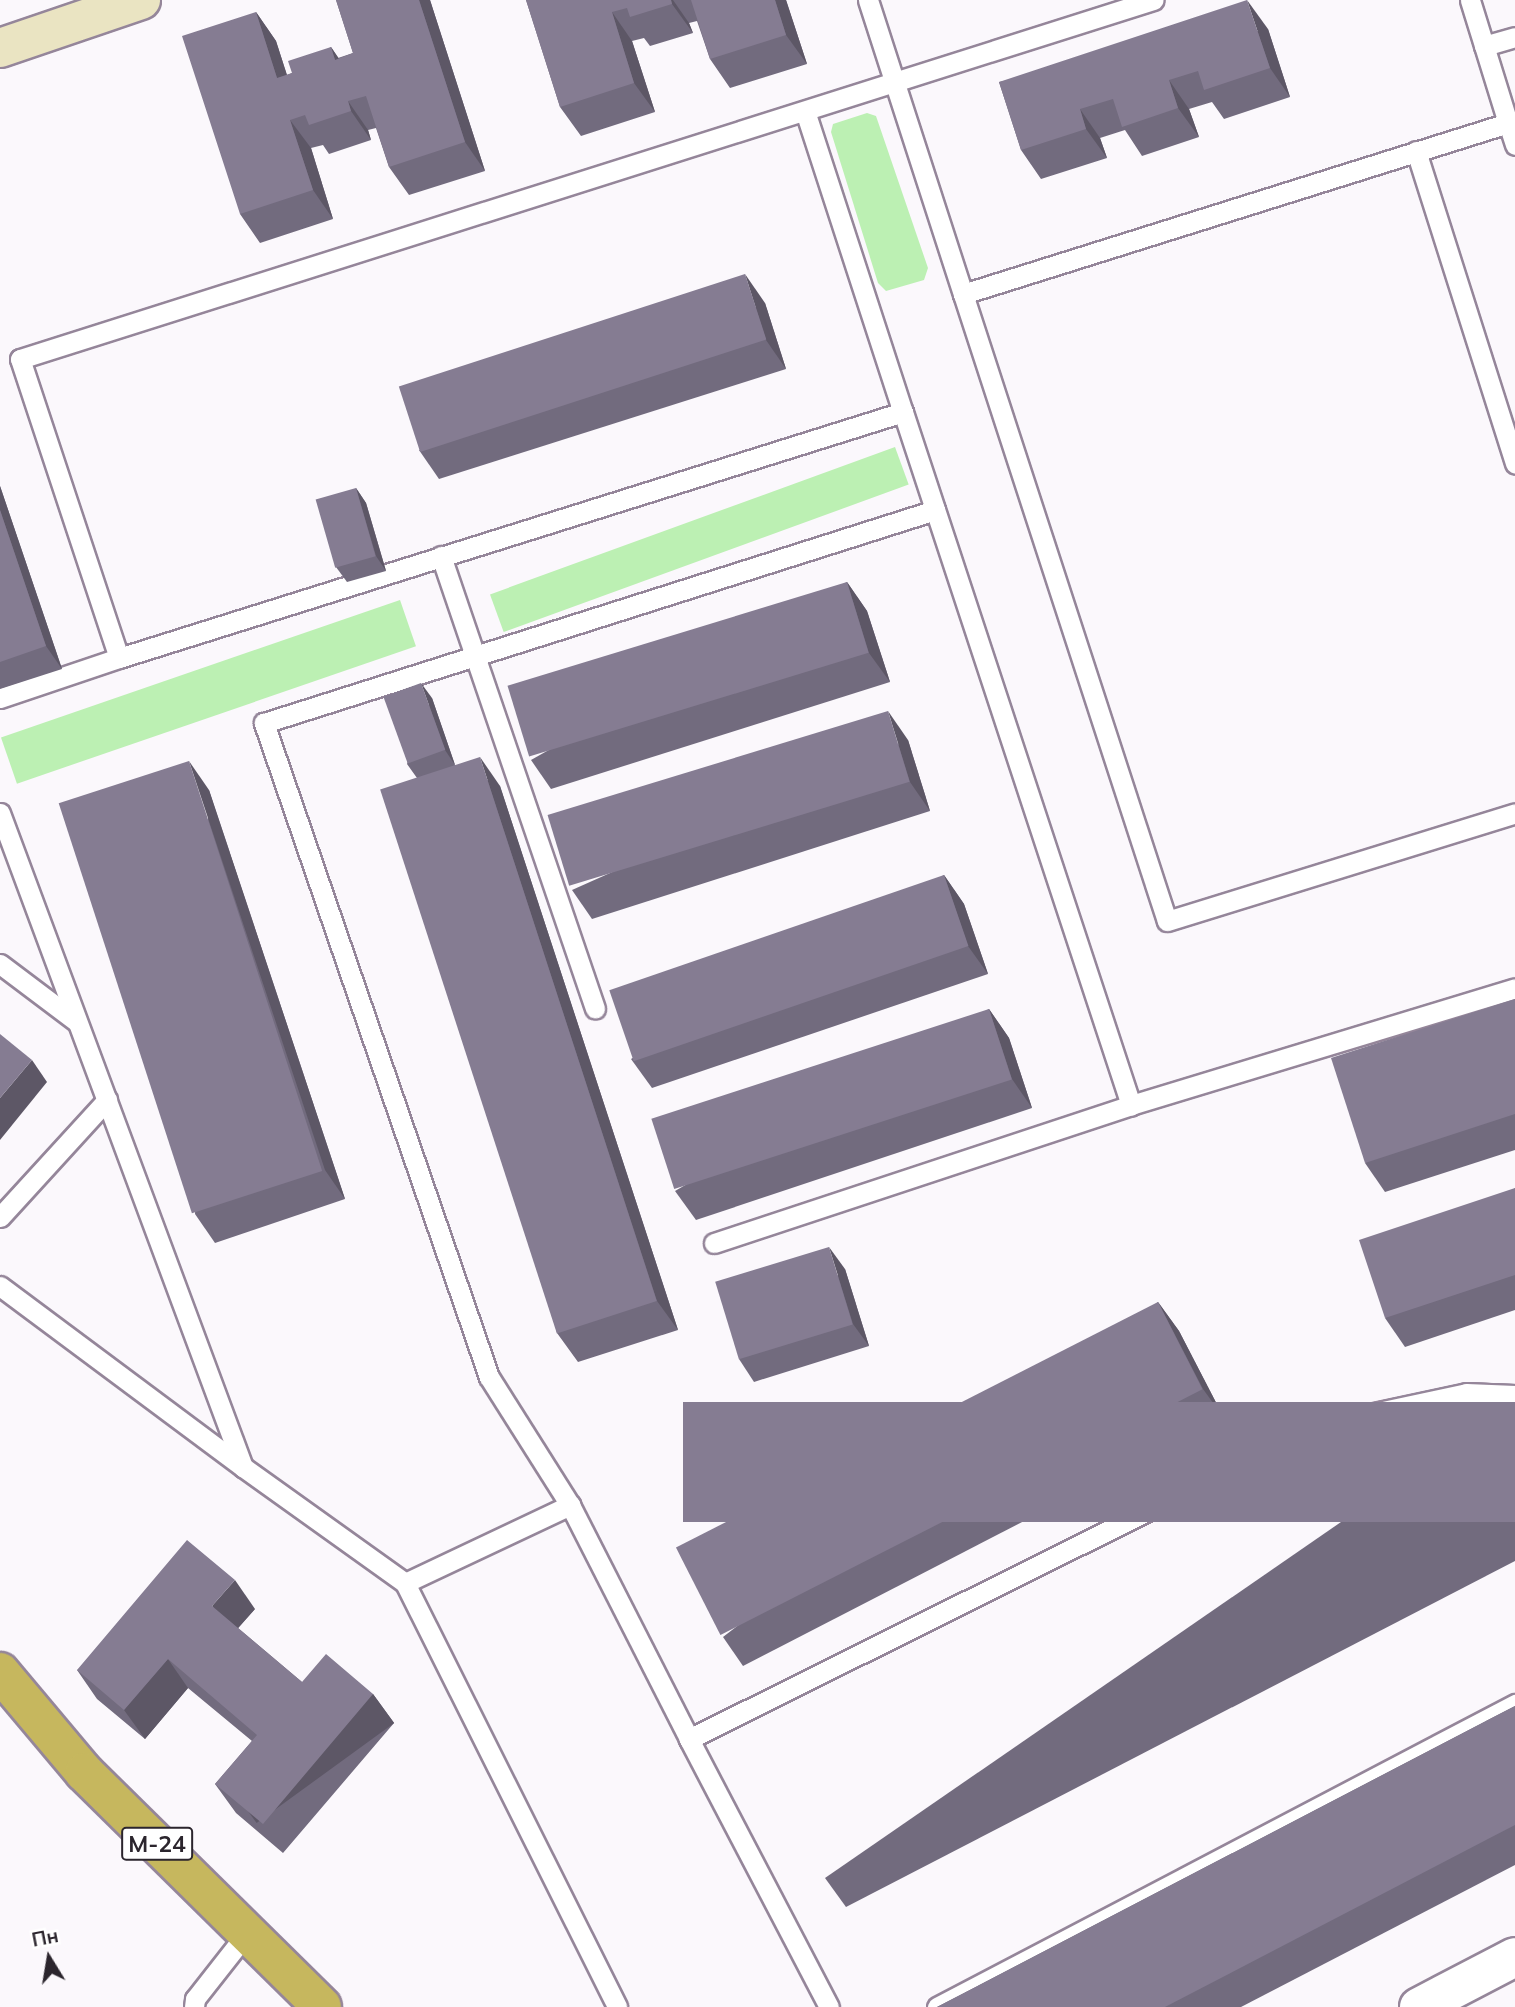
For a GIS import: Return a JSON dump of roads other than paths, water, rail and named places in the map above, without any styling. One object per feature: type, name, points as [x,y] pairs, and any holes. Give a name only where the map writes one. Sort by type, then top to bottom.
[{"type":"highway","name":"М-24","points":[[0,1672],[85,1772],[322,2007]]},
{"type":"main road","points":[[0,48],[141,0]]},
{"type":"street","points":[[1419,2007],[1515,1957]]},
{"type":"lane","points":[[868,0],[1167,921],[1515,813]]},
{"type":"lane","points":[[119,657],[20,359],[1153,0]]},
{"type":"lane","points":[[1470,0],[1515,145]]},
{"type":"lane","points":[[1484,46],[1515,37]]},
{"type":"lane","points":[[805,111],[1131,1105]]},
{"type":"lane","points":[[963,294],[1508,123]]},
{"type":"lane","points":[[1416,151],[1515,464]]},
{"type":"lane","points":[[0,698],[119,657],[903,412]]},
{"type":"lane","points":[[829,2007],[570,1506],[489,1377],[264,723],[935,510]]},
{"type":"lane","points":[[441,556],[473,657],[595,1008]]},
{"type":"lane","points":[[0,813],[243,1467]]},
{"type":"lane","points":[[0,964],[78,1022]]},
{"type":"lane","points":[[714,1243],[1131,1105],[1515,988]]},
{"type":"lane","points":[[0,1217],[107,1100]]},
{"type":"lane","points":[[0,1286],[243,1467],[405,1583],[617,2007]]},
{"type":"lane","points":[[689,1739],[1322,1424],[1466,1393],[1515,1395]]},
{"type":"lane","points":[[405,1583],[570,1506]]},
{"type":"lane","points":[[937,2007],[1515,1704]]},
{"type":"lane","points":[[194,2007],[195,1999],[247,1933]]}]
